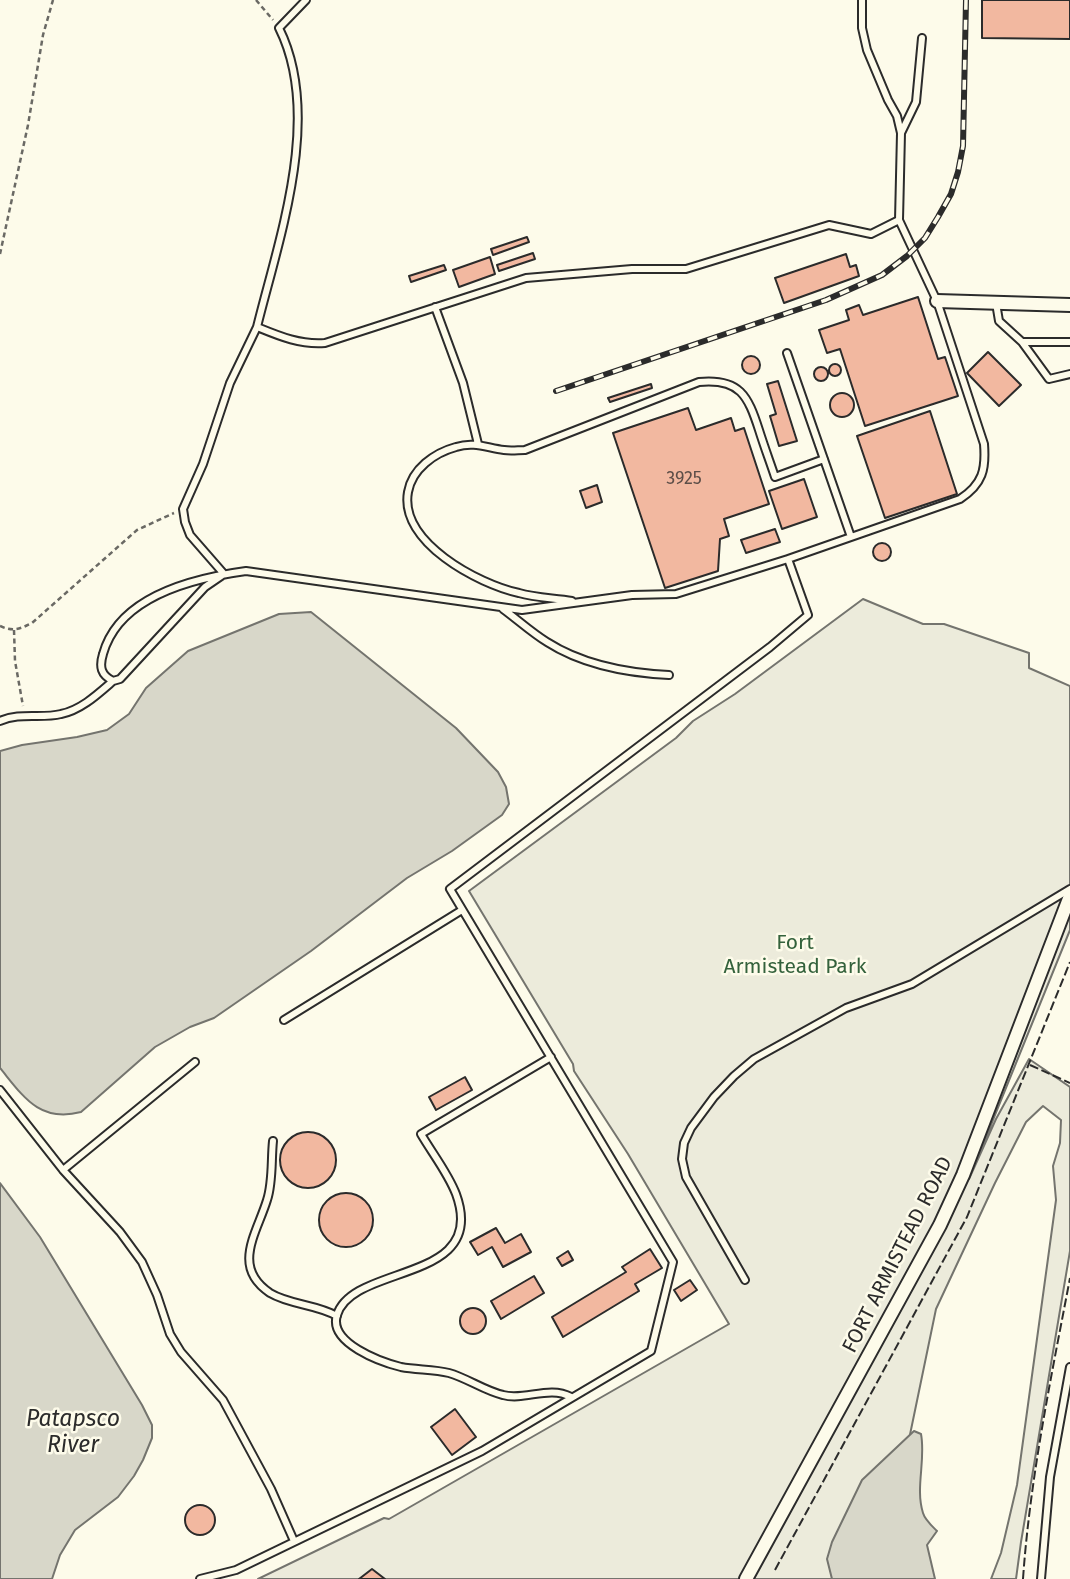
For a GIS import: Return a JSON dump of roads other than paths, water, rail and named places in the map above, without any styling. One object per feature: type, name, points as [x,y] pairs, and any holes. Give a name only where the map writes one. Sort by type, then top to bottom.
[{"type":"street","points":[[937,301],[1070,304]]},
{"type":"street","name":"FORT ARMISTEAD ROAD","points":[[746,1579],[940,1225],[963,1175],[1070,896]]},
{"type":"lane","points":[[224,574],[190,535],[183,509],[203,464],[230,383],[257,327],[293,171],[298,115],[296,80],[289,49],[279,28],[306,0]]},
{"type":"lane","points":[[113,681],[101,671],[100,663],[106,643],[131,613],[175,587],[224,574],[246,571],[275,574],[522,610],[632,595],[676,594],[788,559],[960,499],[972,491],[984,473],[984,444],[937,301],[899,220],[901,134],[897,116],[867,50],[862,28],[862,0]]},
{"type":"lane","points":[[901,134],[916,102],[922,38]]},
{"type":"lane","points":[[257,327],[294,341],[325,343],[526,278],[686,269],[830,225],[871,234],[899,220]]},
{"type":"lane","points":[[996,303],[999,321],[1022,342],[1049,379],[1070,374]]},
{"type":"lane","points":[[435,307],[463,383],[478,444]]},
{"type":"lane","points":[[1022,342],[1070,342]]},
{"type":"lane","points":[[787,354],[851,537]]},
{"type":"lane","points":[[583,602],[519,593],[490,584],[437,552],[420,535],[411,521],[407,500],[410,482],[418,470],[436,455],[457,446],[478,444],[504,451],[525,450],[699,382],[714,380],[739,390],[750,402],[775,477],[824,459]]},
{"type":"lane","points":[[200,1579],[236,1570],[482,1451],[651,1351],[673,1262],[450,889],[770,648],[808,615],[788,559]]},
{"type":"lane","points":[[0,721],[10,716],[62,714],[91,700],[138,662],[205,587],[224,574]]},
{"type":"lane","points":[[501,608],[550,644],[598,664],[628,671],[669,675]]},
{"type":"lane","points":[[745,1280],[686,1177],[681,1158],[691,1128],[714,1097],[734,1076],[774,1046],[846,1008],[912,984],[1070,889]]},
{"type":"lane","points":[[284,1020],[462,910]]},
{"type":"lane","points":[[551,1057],[421,1134],[455,1192],[460,1209],[460,1228],[456,1240],[436,1259],[350,1298],[337,1316],[339,1334],[350,1344],[390,1363],[449,1373],[502,1395],[554,1392],[571,1397]]},
{"type":"lane","points":[[63,1170],[195,1062]]},
{"type":"lane","points":[[0,1090],[63,1170],[120,1232],[142,1262],[170,1335],[181,1352],[223,1400],[271,1489],[294,1541]]},
{"type":"lane","points":[[273,1141],[270,1186],[249,1252],[250,1269],[270,1293],[317,1306],[337,1316]]},
{"type":"lane","points":[[1041,1579],[1050,1477],[1070,1367]]},
{"type":"water","points":[[311,612],[456,728],[498,772],[506,787],[509,804],[502,815],[452,851],[407,878],[311,951],[214,1018],[190,1027],[155,1047],[81,1112],[54,1114],[33,1105],[0,1068],[0,751],[107,730],[129,714],[146,688],[188,651],[279,614]]},
{"type":"water","name":"Patapsco River","points":[[0,1183],[40,1237],[152,1425],[152,1438],[134,1476],[118,1497],[75,1530],[60,1555],[52,1579],[0,1579]]},
{"type":"water","points":[[914,1431],[921,1434],[920,1494],[923,1513],[937,1531],[927,1545],[935,1579],[832,1579],[827,1559],[832,1542],[862,1480]]},
{"type":"railway","points":[[556,391],[826,300],[882,275],[907,256],[925,238],[938,217],[951,194],[958,172],[963,146],[966,0]]},
{"type":"park label","name":"Fort Armistead Park","points":[[795,955]]}]
